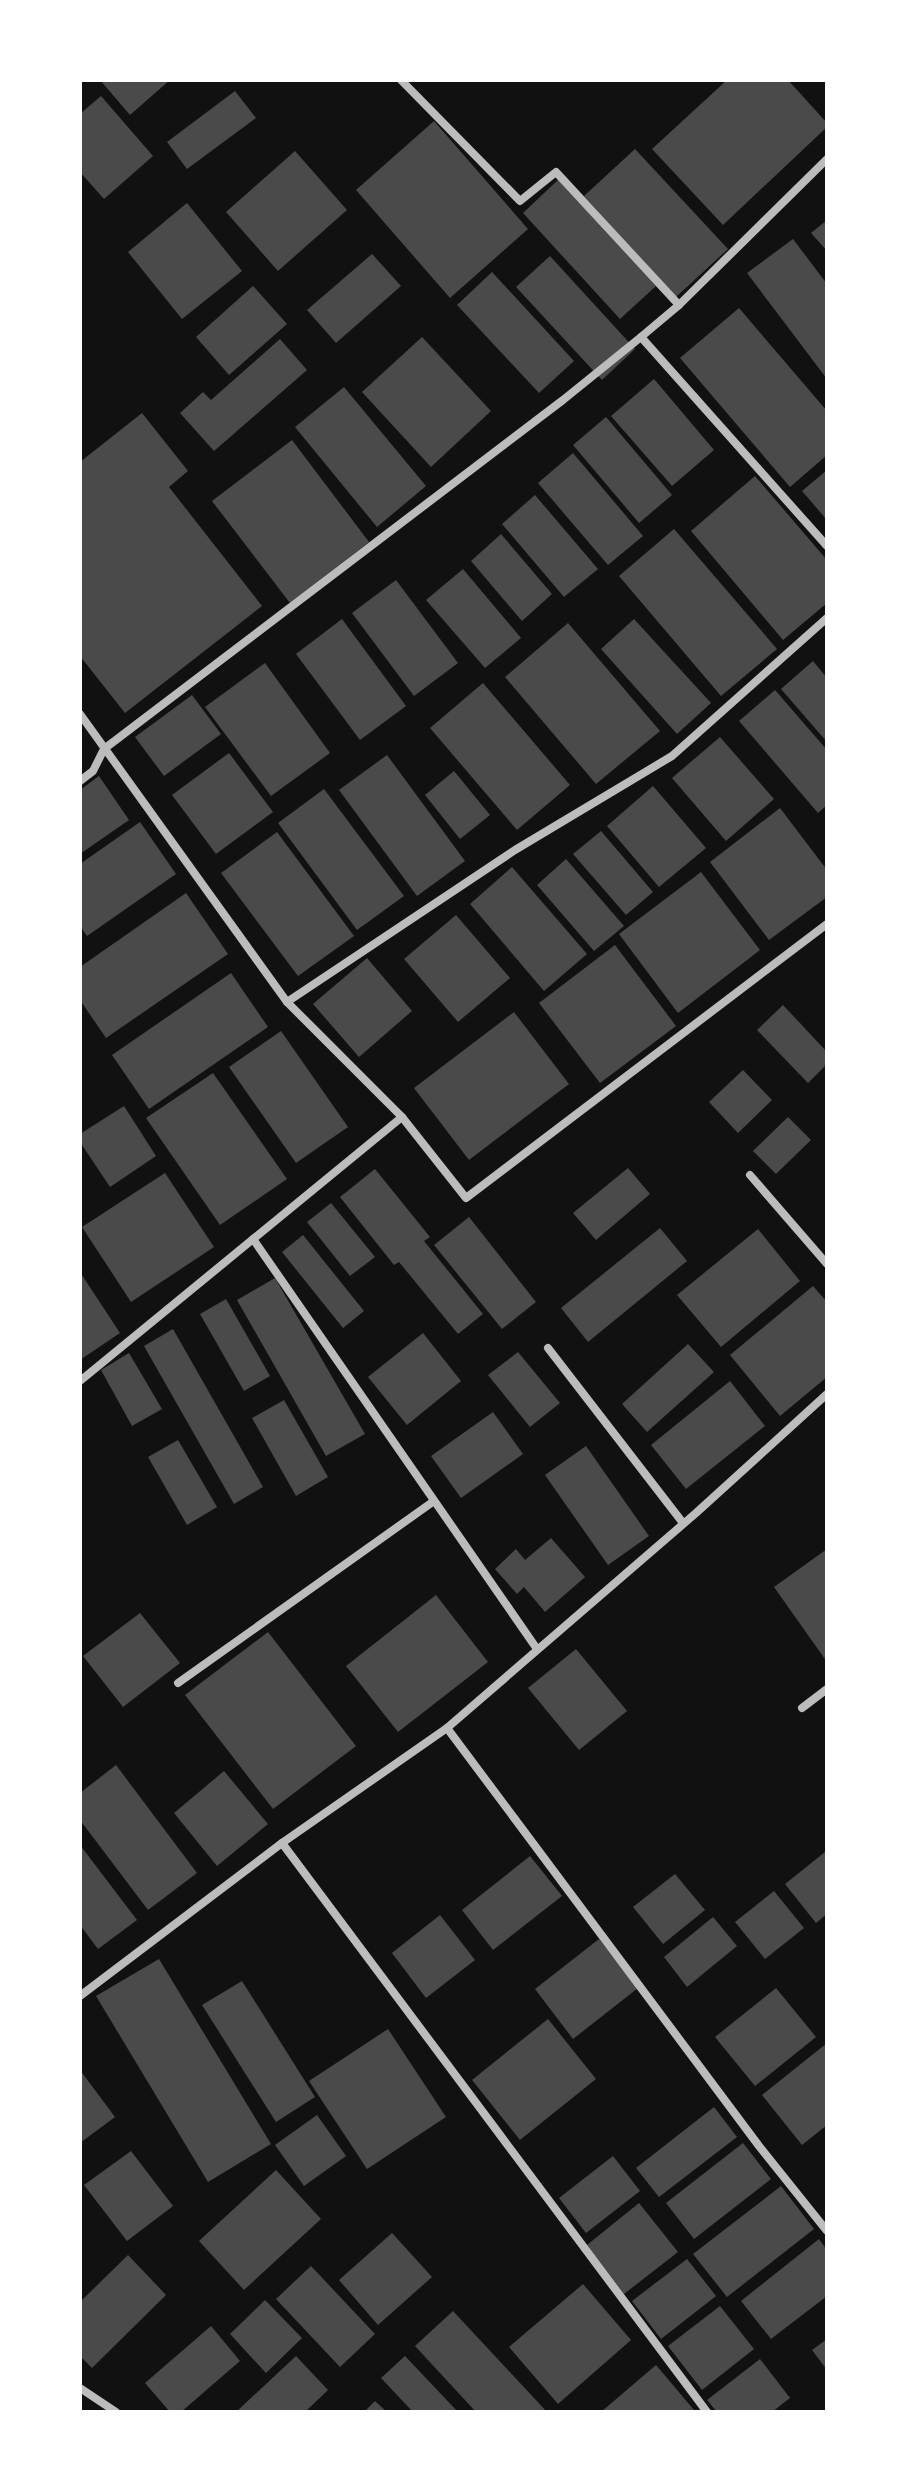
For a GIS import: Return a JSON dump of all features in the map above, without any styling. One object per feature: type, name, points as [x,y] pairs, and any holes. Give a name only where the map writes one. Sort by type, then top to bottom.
[{"type":"street","points":[[401,80],[520,201],[556,172],[679,305]]},
{"type":"street","points":[[80,781],[93,771],[104,749],[563,400],[641,337],[679,305],[827,159]]},
{"type":"street","points":[[641,337],[827,546]]},
{"type":"street","points":[[287,1002],[515,850],[672,756],[827,618]]},
{"type":"street","points":[[80,714],[287,1002],[402,1117],[466,1198],[827,924]]},
{"type":"street","points":[[80,1381],[402,1117]]},
{"type":"street","points":[[750,1175],[827,1264]]},
{"type":"street","points":[[253,1239],[537,1649]]},
{"type":"street","points":[[548,1348],[683,1523]]},
{"type":"street","points":[[80,1996],[282,1843],[447,1728],[827,1394]]},
{"type":"street","points":[[178,1683],[434,1501]]},
{"type":"street","points":[[802,1708],[827,1689]]},
{"type":"street","points":[[447,1728],[759,2146],[827,2231]]},
{"type":"street","points":[[282,1843],[707,2412]]},
{"type":"street","points":[[80,2388],[116,2412]]},
{"type":"building","points":[[100,80],[170,80],[130,115]]},
{"type":"building","points":[[727,80],[788,80],[827,123],[827,127],[723,225],[652,149]]},
{"type":"building","points":[[235,91],[256,118],[187,169],[167,142]]},
{"type":"building","points":[[101,96],[153,156],[104,199],[80,172],[80,114]]},
{"type":"building","points":[[434,121],[528,229],[450,298],[356,190]]},
{"type":"building","points":[[635,149],[728,249],[676,297],[584,196]]},
{"type":"building","points":[[295,151],[347,210],[278,271],[226,212]]},
{"type":"building","points":[[558,180],[656,286],[620,319],[523,213]]},
{"type":"building","points":[[187,203],[242,271],[182,319],[128,252]]},
{"type":"building","points":[[827,220],[827,251],[811,233]]},
{"type":"building","points":[[793,239],[827,284],[827,379],[747,273]]},
{"type":"building","points":[[372,254],[401,286],[336,343],[307,310]]},
{"type":"building","points":[[550,256],[635,349],[602,380],[516,287]]},
{"type":"building","points":[[492,272],[574,361],[539,393],[457,305]]},
{"type":"building","points":[[253,286],[287,324],[229,375],[196,337]]},
{"type":"building","points":[[739,308],[827,411],[827,455],[790,487],[680,358]]},
{"type":"building","points":[[422,337],[491,411],[431,467],[362,392]]},
{"type":"building","points":[[280,339],[307,370],[214,451],[180,413],[203,392],[211,400]]},
{"type":"building","points":[[654,379],[714,450],[672,486],[611,416]]},
{"type":"building","points":[[344,387],[426,486],[377,527],[295,427]]},
{"type":"building","points":[[142,413],[188,471],[169,487],[262,606],[125,713],[80,656],[80,462]]},
{"type":"building","points":[[606,417],[672,495],[639,523],[573,445]]},
{"type":"building","points":[[292,440],[369,542],[290,603],[212,501]]},
{"type":"building","points":[[573,453],[643,536],[608,565],[538,483]]},
{"type":"building","points":[[827,470],[827,520],[802,491]]},
{"type":"building","points":[[755,476],[827,560],[827,603],[783,640],[691,531]]},
{"type":"building","points":[[535,495],[598,569],[564,597],[502,524]]},
{"type":"building","points":[[674,529],[777,649],[721,696],[619,576]]},
{"type":"building","points":[[501,534],[552,594],[522,621],[471,561]]},
{"type":"building","points":[[463,569],[521,638],[485,668],[426,600]]},
{"type":"building","points":[[396,580],[458,663],[414,696],[352,613]]},
{"type":"building","points":[[342,619],[406,706],[360,740],[296,654]]},
{"type":"building","points":[[634,619],[711,703],[677,734],[601,649]]},
{"type":"building","points":[[568,623],[660,731],[596,784],[505,677]]},
{"type":"building","points":[[813,661],[827,678],[827,742],[781,689]]},
{"type":"building","points":[[265,663],[330,753],[271,796],[205,707]]},
{"type":"building","points":[[483,683],[570,785],[517,830],[430,728]]},
{"type":"building","points":[[775,690],[827,750],[827,805],[818,813],[739,721]]},
{"type":"building","points":[[192,695],[221,734],[164,776],[135,737]]},
{"type":"building","points":[[720,737],[774,799],[726,841],[672,778]]},
{"type":"building","points":[[229,753],[273,812],[216,854],[172,795]]},
{"type":"building","points":[[387,755],[465,861],[417,896],[339,790]]},
{"type":"building","points":[[454,771],[490,815],[460,839],[425,795]]},
{"type":"building","points":[[99,776],[129,820],[80,854],[80,790]]},
{"type":"building","points":[[653,786],[706,848],[659,887],[607,826]]},
{"type":"building","points":[[324,789],[404,896],[357,930],[278,823]]},
{"type":"building","points":[[780,808],[827,870],[827,897],[769,940],[710,862]]},
{"type":"building","points":[[140,822],[176,874],[87,936],[80,926],[80,864]]},
{"type":"building","points":[[601,831],[653,892],[626,915],[573,854]]},
{"type":"building","points":[[277,832],[354,936],[298,976],[221,873]]},
{"type":"building","points":[[566,859],[624,926],[594,951],[537,885]]},
{"type":"building","points":[[512,867],[587,954],[544,991],[470,904]]},
{"type":"building","points":[[701,872],[760,950],[678,1013],[619,934]]},
{"type":"building","points":[[186,893],[228,954],[106,1038],[80,1000],[80,967]]},
{"type":"building","points":[[456,915],[510,978],[458,1022],[404,959]]},
{"type":"building","points":[[615,945],[676,1026],[600,1083],[539,1003]]},
{"type":"building","points":[[367,958],[412,1011],[359,1057],[313,1004]]},
{"type":"building","points":[[231,973],[268,1027],[149,1109],[112,1055]]},
{"type":"building","points":[[783,1005],[827,1052],[827,1064],[808,1083],[757,1030]]},
{"type":"building","points":[[514,1012],[569,1084],[469,1160],[414,1088]]},
{"type":"building","points":[[281,1031],[348,1127],[296,1163],[229,1067]]},
{"type":"building","points":[[743,1070],[772,1100],[738,1133],[709,1102]]},
{"type":"building","points":[[213,1073],[287,1179],[220,1225],[146,1118]]},
{"type":"building","points":[[124,1106],[156,1156],[110,1187],[80,1142],[80,1134]]},
{"type":"building","points":[[788,1117],[811,1140],[776,1174],[753,1151]]},
{"type":"building","points":[[628,1168],[650,1194],[596,1240],[573,1213]]},
{"type":"building","points":[[375,1169],[430,1237],[424,1241],[483,1314],[458,1334],[399,1262],[394,1265],[340,1197]]},
{"type":"building","points":[[165,1173],[214,1247],[131,1302],[82,1227]]},
{"type":"building","points":[[331,1203],[375,1257],[350,1276],[307,1222]]},
{"type":"building","points":[[469,1217],[536,1302],[502,1329],[434,1245]]},
{"type":"building","points":[[660,1228],[687,1261],[588,1342],[561,1308]]},
{"type":"building","points":[[758,1229],[800,1281],[721,1347],[677,1295]]},
{"type":"building","points":[[303,1235],[364,1311],[343,1328],[282,1252]]},
{"type":"building","points":[[80,1272],[120,1333],[80,1360]]},
{"type":"building","points":[[275,1278],[365,1434],[326,1456],[237,1300]]},
{"type":"building","points":[[813,1286],[827,1302],[827,1377],[780,1416],[730,1355]]},
{"type":"building","points":[[226,1299],[270,1376],[244,1391],[200,1314]]},
{"type":"building","points":[[173,1329],[263,1487],[234,1504],[144,1346]]},
{"type":"building","points":[[423,1333],[461,1381],[407,1425],[368,1377]]},
{"type":"building","points":[[688,1344],[714,1372],[647,1432],[622,1404]]},
{"type":"building","points":[[518,1352],[560,1403],[530,1427],[488,1375]]},
{"type":"building","points":[[129,1353],[162,1409],[132,1426],[101,1370]]},
{"type":"building","points":[[730,1381],[765,1426],[686,1489],[651,1445]]},
{"type":"building","points":[[284,1400],[328,1477],[296,1496],[252,1418]]},
{"type":"building","points":[[493,1412],[523,1454],[461,1498],[431,1456]]},
{"type":"building","points":[[178,1440],[217,1507],[187,1525],[148,1457]]},
{"type":"building","points":[[586,1446],[649,1536],[608,1565],[545,1475]]},
{"type":"building","points":[[551,1538],[585,1577],[545,1612],[524,1587],[517,1594],[495,1569],[516,1549],[525,1560]]},
{"type":"building","points":[[827,1549],[827,1662],[774,1587]]},
{"type":"building","points":[[436,1595],[488,1662],[398,1732],[346,1666]]},
{"type":"building","points":[[140,1613],[180,1663],[123,1707],[83,1656]]},
{"type":"building","points":[[268,1632],[356,1746],[273,1809],[185,1695]]},
{"type":"building","points":[[576,1649],[627,1711],[579,1750],[528,1688]]},
{"type":"building","points":[[116,1765],[197,1873],[148,1910],[80,1820],[80,1793]]},
{"type":"building","points":[[224,1771],[268,1824],[217,1866],[174,1813]]},
{"type":"building","points":[[80,1845],[137,1920],[98,1949],[80,1925]]},
{"type":"building","points":[[825,1852],[827,1914],[816,1923],[785,1884]]},
{"type":"building","points":[[530,1856],[562,1896],[493,1950],[462,1910]]},
{"type":"building","points":[[675,1874],[705,1910],[663,1944],[633,1907]]},
{"type":"building","points":[[774,1891],[804,1928],[765,1959],[735,1922]]},
{"type":"building","points":[[440,1915],[475,1960],[426,1998],[392,1953]]},
{"type":"building","points":[[713,1917],[737,1946],[687,1987],[664,1957]]},
{"type":"building","points":[[599,1939],[638,1988],[573,2039],[535,1989]]},
{"type":"building","points":[[159,1959],[271,2144],[208,2182],[96,1996]]},
{"type":"building","points":[[242,1981],[315,2097],[276,2122],[202,2005]]},
{"type":"building","points":[[776,1988],[816,2037],[755,2086],[715,2037]]},
{"type":"building","points":[[548,2019],[596,2079],[520,2140],[472,2080]]},
{"type":"building","points":[[388,2029],[446,2117],[367,2169],[309,2081]]},
{"type":"building","points":[[827,2043],[827,2125],[802,2145],[762,2095]]},
{"type":"building","points":[[80,2070],[115,2117],[80,2143]]},
{"type":"building","points":[[714,2107],[737,2137],[659,2197],[636,2168]]},
{"type":"building","points":[[317,2115],[346,2156],[304,2186],[275,2145]]},
{"type":"building","points":[[743,2143],[771,2179],[694,2239],[666,2203]]},
{"type":"building","points":[[131,2151],[173,2206],[127,2241],[84,2185]]},
{"type":"building","points":[[613,2156],[640,2191],[586,2233],[559,2198]]},
{"type":"building","points":[[276,2170],[321,2219],[244,2290],[199,2241]]},
{"type":"building","points":[[781,2186],[814,2229],[727,2297],[693,2254]]},
{"type":"building","points":[[639,2203],[678,2252],[624,2294],[587,2245]]},
{"type":"building","points":[[392,2233],[432,2277],[378,2325],[339,2280]]},
{"type":"building","points":[[819,2239],[827,2250],[827,2296],[771,2339],[741,2301]]},
{"type":"building","points":[[128,2255],[166,2295],[92,2368],[80,2356],[80,2302]]},
{"type":"building","points":[[687,2259],[716,2296],[661,2339],[632,2301]]},
{"type":"building","points":[[311,2266],[375,2334],[340,2367],[276,2299]]},
{"type":"building","points":[[583,2284],[631,2340],[558,2404],[509,2347]]},
{"type":"building","points":[[265,2300],[302,2338],[266,2373],[230,2334]]},
{"type":"building","points":[[720,2306],[754,2349],[702,2390],[668,2346]]},
{"type":"building","points":[[453,2311],[547,2412],[476,2412],[415,2346]]},
{"type":"building","points":[[211,2326],[240,2361],[181,2412],[170,2412],[145,2383]]},
{"type":"building","points":[[827,2339],[827,2370],[812,2350]]},
{"type":"building","points":[[296,2356],[328,2390],[305,2412],[236,2412]]},
{"type":"building","points":[[405,2356],[458,2412],[413,2412],[381,2378]]},
{"type":"building","points":[[760,2359],[790,2398],[772,2412],[717,2412],[707,2400]]},
{"type":"building","points":[[656,2365],[694,2410],[692,2412],[601,2412]]},
{"type":"building","points":[[375,2401],[387,2412],[364,2412]]}]
